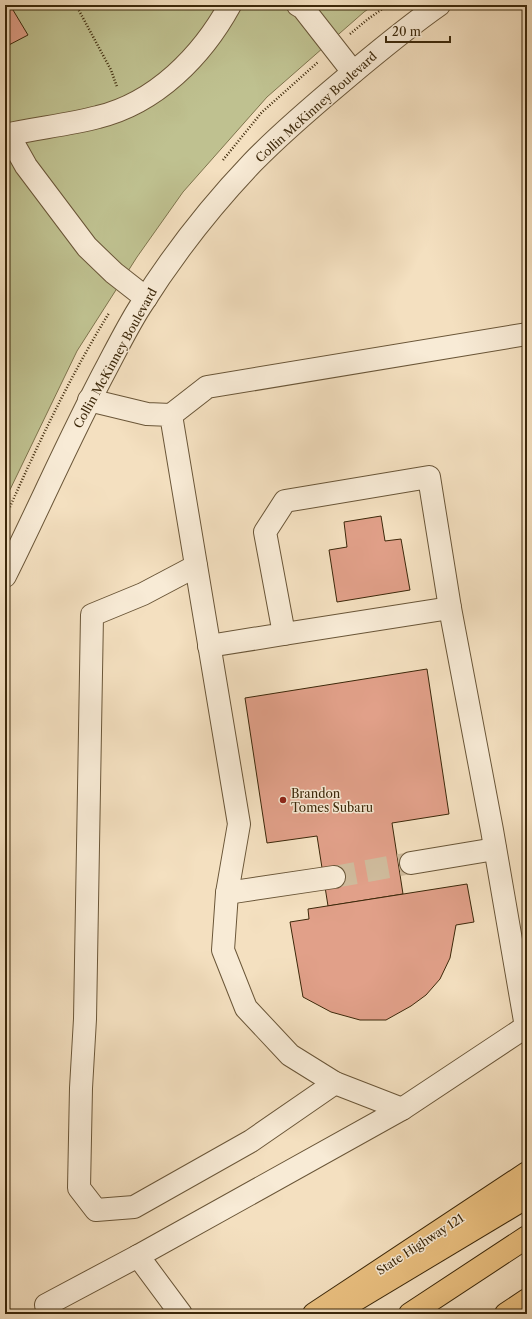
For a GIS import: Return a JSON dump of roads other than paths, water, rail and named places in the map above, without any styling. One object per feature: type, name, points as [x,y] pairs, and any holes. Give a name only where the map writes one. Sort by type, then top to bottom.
[{"type":"main road","name":"State Highway 121","points":[[314,1314],[527,1173]]},
{"type":"main road","points":[[332,1314],[527,1197]]},
{"type":"main road","points":[[410,1314],[527,1237]]},
{"type":"main road","points":[[506,1314],[527,1300]]},
{"type":"street","points":[[146,298],[114,273],[87,247],[26,166],[7,135],[98,117],[125,108],[152,93],[174,76],[191,59],[206,41],[230,5]]},
{"type":"street","name":"Collin McKinney Boulevard","points":[[5,576],[89,400],[121,340],[146,298],[198,226],[243,173],[281,135],[353,72],[397,36],[439,5]]},
{"type":"street","points":[[302,6],[353,72]]},
{"type":"street","points":[[89,400],[146,414],[171,415],[207,387],[527,334]]},
{"type":"street","points":[[171,415],[240,824],[227,893],[223,950],[246,1008],[290,1055],[335,1083],[402,1109]]},
{"type":"street","points":[[46,1304],[138,1256],[402,1109],[527,1026],[450,608],[429,477],[286,501],[265,532],[284,634]]},
{"type":"street","points":[[196,566],[143,594],[92,615],[85,1019],[81,1088],[79,1188],[96,1210],[134,1207],[251,1140],[335,1083]]},
{"type":"street","points":[[209,646],[450,608]]},
{"type":"street","points":[[411,863],[495,849]]},
{"type":"street","points":[[227,893],[334,877]]},
{"type":"street","points":[[138,1256],[181,1314]]},
{"type":"tunnel","points":[[334,877],[411,863]]},
{"type":"place","name":"Brandon Tomes Subaru","points":[[283,800]]}]
